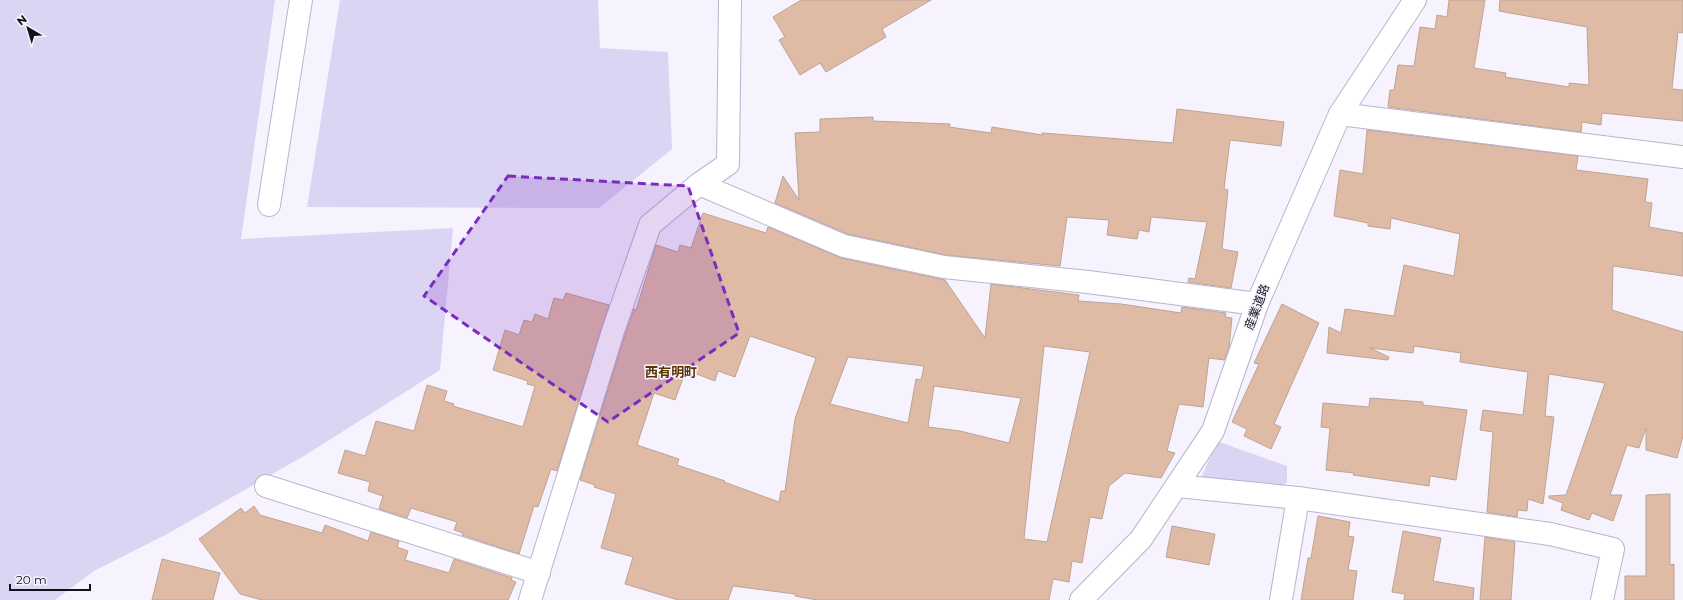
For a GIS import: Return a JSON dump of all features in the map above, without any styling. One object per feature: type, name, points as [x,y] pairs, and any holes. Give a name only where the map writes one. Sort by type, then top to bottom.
[{"type":"street","points":[[269,205],[301,0]]},
{"type":"street","points":[[530,600],[613,331],[650,225],[699,184],[728,164],[730,0]]},
{"type":"street","name":"産業道路","points":[[1081,600],[1142,539],[1213,431],[1257,304],[1340,114],[1415,0]]},
{"type":"street","points":[[1340,114],[1683,157]]},
{"type":"street","points":[[699,184],[844,246],[944,268],[1088,282],[1257,304]]},
{"type":"street","points":[[266,486],[539,573]]},
{"type":"street","points":[[1177,486],[1298,498],[1550,534],[1613,548],[1602,600]]},
{"type":"street","points":[[1281,600],[1298,498]]},
{"type":"highlighted area","points":[[508,176],[688,186],[739,333],[608,422],[424,296]]},
{"type":"shaded area","points":[[0,0],[275,0],[241,239],[453,228],[440,370],[304,456],[169,533],[94,571],[55,600],[0,600]]},
{"type":"shaded area","points":[[340,0],[598,0],[600,48],[668,52],[672,149],[599,208],[307,207]]},
{"type":"shaded area","points":[[1217,441],[1287,466],[1287,482],[1277,491],[1208,483],[1202,476]]},
{"type":"building","points":[[801,0],[931,0],[882,29],[886,37],[826,72],[820,63],[800,75],[779,40],[785,37],[773,17]]},
{"type":"building","points":[[1449,0],[1485,0],[1474,68],[1506,73],[1505,77],[1569,87],[1569,83],[1589,85],[1587,27],[1499,11],[1500,0],[1683,0],[1683,33],[1678,32],[1672,89],[1683,90],[1683,121],[1602,113],[1601,125],[1582,122],[1581,132],[1388,107],[1390,90],[1394,90],[1398,65],[1414,66],[1420,27],[1435,29],[1437,15],[1447,17]]},
{"type":"building","points":[[1177,109],[1284,122],[1281,146],[1230,140],[1224,189],[1228,190],[1222,249],[1238,252],[1231,288],[1188,282],[1189,278],[1195,279],[1207,222],[1151,217],[1149,232],[1139,230],[1137,239],[1107,235],[1109,220],[1067,217],[1060,266],[946,255],[848,234],[775,203],[783,176],[799,200],[795,133],[820,132],[820,119],[873,117],[873,121],[950,124],[949,127],[991,133],[992,127],[1042,135],[1042,133],[1173,143]]},
{"type":"building","points":[[1367,130],[1578,156],[1576,170],[1648,179],[1645,202],[1652,203],[1649,227],[1683,233],[1683,276],[1613,266],[1612,310],[1683,332],[1683,436],[1677,458],[1646,450],[1646,428],[1639,448],[1627,445],[1610,495],[1622,495],[1613,521],[1592,513],[1589,520],[1561,510],[1563,503],[1549,498],[1549,496],[1566,495],[1605,383],[1549,374],[1545,416],[1554,417],[1543,504],[1528,499],[1527,511],[1518,510],[1517,517],[1487,512],[1493,432],[1480,430],[1483,410],[1523,415],[1528,372],[1460,362],[1461,353],[1414,346],[1413,353],[1370,348],[1389,357],[1388,360],[1327,353],[1329,327],[1341,333],[1345,309],[1394,316],[1404,265],[1454,276],[1460,234],[1391,218],[1390,229],[1368,226],[1368,223],[1334,216],[1340,170],[1363,174]]},
{"type":"building","points":[[703,213],[766,233],[768,227],[841,258],[945,280],[985,338],[991,284],[1079,295],[1078,301],[1121,304],[1181,313],[1182,307],[1226,313],[1225,317],[1232,318],[1229,348],[1224,360],[1209,358],[1203,407],[1179,404],[1167,451],[1175,453],[1161,478],[1125,473],[1109,486],[1102,519],[1090,517],[1082,563],[1072,561],[1069,582],[1053,579],[1049,600],[817,600],[795,596],[795,594],[733,586],[728,600],[678,600],[625,584],[633,557],[601,548],[616,494],[594,487],[595,485],[580,480],[625,335],[634,309],[636,310],[656,245],[678,252],[680,245],[691,248]],"holes":[[[750,336],[816,358],[795,419],[785,491],[781,491],[779,502],[724,482],[725,481],[677,465],[679,459],[637,445],[654,393],[675,400],[686,370],[715,381],[718,371],[735,377]],[[1044,346],[1090,352],[1047,542],[1024,539]],[[848,357],[924,366],[921,380],[916,379],[908,423],[830,404]],[[934,386],[1021,398],[1009,443],[960,431],[928,427]]]},
{"type":"building","points":[[566,293],[609,305],[557,471],[551,469],[538,507],[534,506],[519,554],[462,535],[463,533],[454,530],[457,522],[411,508],[407,518],[379,509],[383,496],[368,491],[370,482],[338,473],[345,450],[365,456],[376,421],[414,431],[427,385],[447,391],[444,401],[454,404],[453,406],[523,427],[535,386],[527,384],[528,381],[493,370],[505,330],[519,335],[524,320],[532,322],[535,314],[548,319],[554,298],[563,300]]},
{"type":"building","points":[[1282,304],[1319,323],[1274,424],[1281,427],[1271,449],[1244,436],[1247,429],[1232,422],[1259,364],[1254,363]]},
{"type":"building","points":[[1370,398],[1423,402],[1423,405],[1467,410],[1456,480],[1430,476],[1429,486],[1353,475],[1354,473],[1326,470],[1330,428],[1321,427],[1323,403],[1369,407]]},
{"type":"building","points":[[1670,494],[1670,565],[1674,564],[1674,600],[1625,600],[1625,576],[1646,576],[1646,495]]},
{"type":"building","points":[[254,506],[260,515],[322,533],[325,525],[368,541],[371,532],[399,541],[397,547],[408,551],[405,560],[449,573],[454,559],[512,578],[511,580],[516,582],[508,600],[262,600],[240,594],[199,539],[241,508],[245,513]]},
{"type":"building","points":[[1318,516],[1350,522],[1348,536],[1354,537],[1348,570],[1357,571],[1353,600],[1301,600],[1308,558],[1311,558]]},
{"type":"building","points":[[1172,526],[1215,534],[1209,565],[1166,557]]},
{"type":"building","points":[[1403,531],[1441,538],[1433,581],[1474,588],[1473,600],[1404,600],[1405,594],[1392,592]]},
{"type":"building","points":[[1485,537],[1515,542],[1511,600],[1480,600]]},
{"type":"building","points":[[162,559],[220,573],[213,600],[152,600]]},
{"type":"district","name":"西有明町","points":[[671,372]]}]
